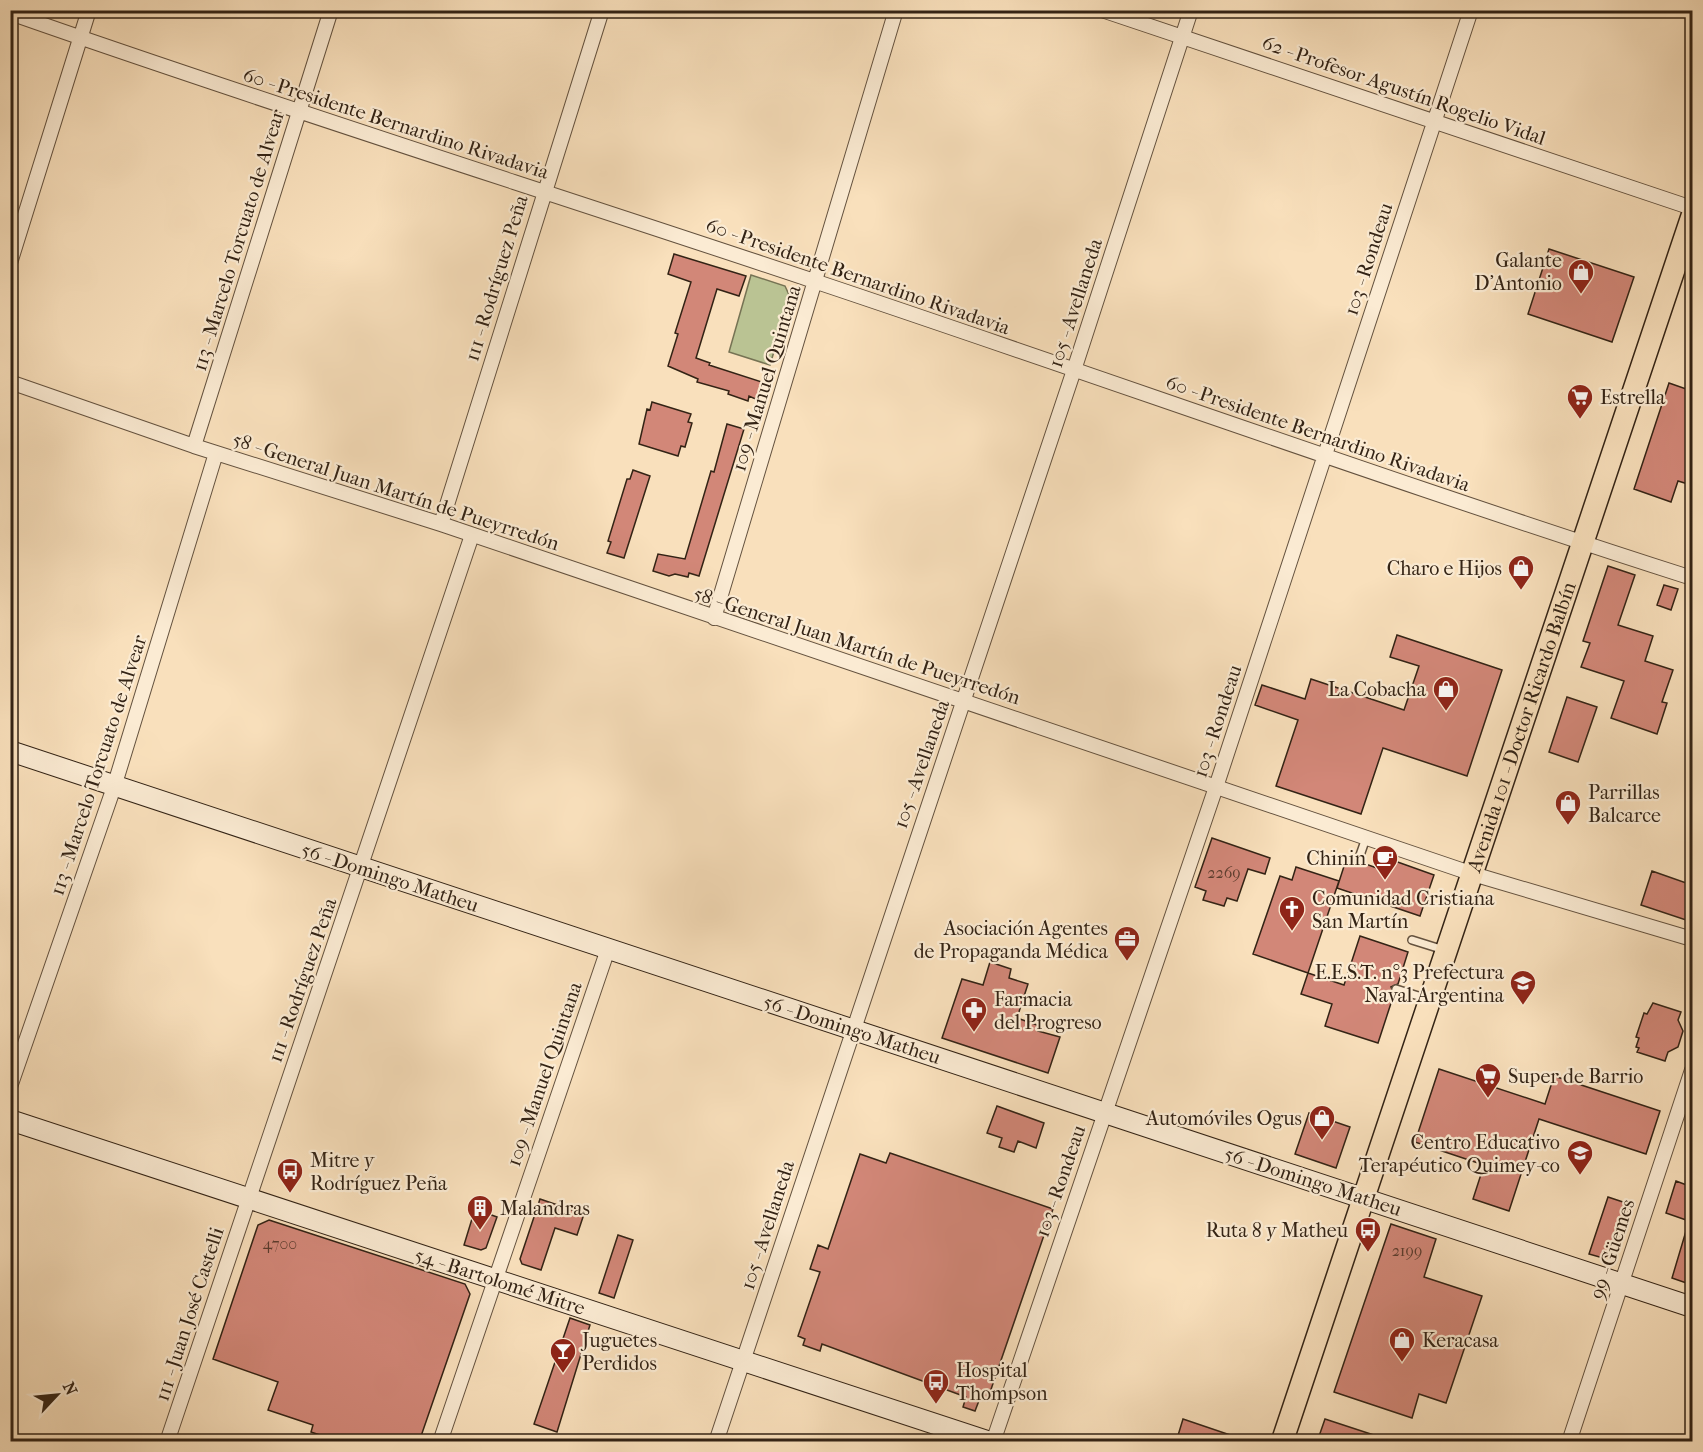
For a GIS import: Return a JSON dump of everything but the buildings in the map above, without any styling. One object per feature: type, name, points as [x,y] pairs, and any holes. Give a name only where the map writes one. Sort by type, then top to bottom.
[{"type":"main road","name":"Avenida 101 - Doctor Ricardo Balbín","points":[[1282,1442],[1692,216]]},
{"type":"street","points":[[10,263],[89,10]]},
{"type":"street","name":"113 - Marcelo Torcuato de Alvear","points":[[194,446],[331,10]]},
{"type":"street","name":"111 - Rodríguez Peña","points":[[441,524],[543,192],[602,10]]},
{"type":"street","name":"109 - Manuel Quintana","points":[[714,618],[896,10]]},
{"type":"street","name":"62 - Profesor Agustín Rogelio Vidal","points":[[1102,10],[1692,208]]},
{"type":"street","name":"105 - Avellaneda","points":[[716,1442],[852,1029],[1074,370],[1191,10]]},
{"type":"street","name":"103 - Rondeau","points":[[991,1442],[1216,787],[1433,120],[1471,10]]},
{"type":"street","name":"60 - Presidente Bernardino Rivadavia","points":[[10,13],[297,113],[814,281],[1324,457],[1692,578]]},
{"type":"street","name":"58 - General Juan Martín de Pueyrredón","points":[[10,382],[194,446],[441,524],[1366,838],[1692,939]]},
{"type":"street","name":"113 - Marcelo Torcuato de Alvear","points":[[10,1087],[114,787],[216,453]]},
{"type":"street","name":"111 - Rodríguez Peña","points":[[248,1199],[472,535]]},
{"type":"street","name":"56 - Domingo Matheu","points":[[10,751],[1692,1307]]},
{"type":"street","name":"109 - Manuel Quintana","points":[[440,1442],[493,1280],[608,949]]},
{"type":"street","name":"99 - Güemes","points":[[1569,1442],[1692,1070]]},
{"type":"street","name":"54 - Bartolomé Mitre","points":[[10,1120],[991,1442]]},
{"type":"street","name":"111 - Juan José Castelli","points":[[167,1442],[248,1199]]},
{"type":"lane","points":[[1358,861],[1366,838]]},
{"type":"lane","points":[[1412,940],[1446,951]]},
{"type":"lane","points":[[1396,989],[1430,999]]},
{"type":"green space","points":[[751,275],[785,286],[790,297],[770,365],[729,352]]},
{"type":"place","name":"Galante D'Antonio","points":[[1581,295]]},
{"type":"place","name":"Estrella","points":[[1580,420]]},
{"type":"place","name":"Charo e Hijos","points":[[1521,591]]},
{"type":"place","name":"La Cobacha","points":[[1446,712]]},
{"type":"place","name":"Parrillas Balcarce","points":[[1568,826]]},
{"type":"place","name":"Chinin","points":[[1385,881]]},
{"type":"place","name":"Comunidad Cristiana San Martín","points":[[1292,932]]},
{"type":"place","name":"Asociación Agentes de Propaganda Médica","points":[[1127,962]]},
{"type":"place","name":"E.E.S.T. n°3 Prefectura Naval Argentina","points":[[1523,1006]]},
{"type":"place","name":"Farmacia del Progreso","points":[[974,1033]]},
{"type":"place","name":"Super de Barrio","points":[[1488,1099]]},
{"type":"place","name":"Automóviles Ogus","points":[[1322,1141]]},
{"type":"place","name":"Centro Educativo Terapéutico Quimey-co","points":[[1580,1176]]},
{"type":"place","name":"Mitre y Rodríguez Peña","points":[[290,1194]]},
{"type":"place","name":"Malandras","points":[[480,1231]]},
{"type":"place","name":"Ruta 8 y Matheu","points":[[1368,1253]]},
{"type":"place","name":"Keracasa","points":[[1402,1363]]},
{"type":"place","name":"Juguetes Perdidos","points":[[563,1374]]},
{"type":"place","name":"Hospital Thompson","points":[[936,1405]]}]
